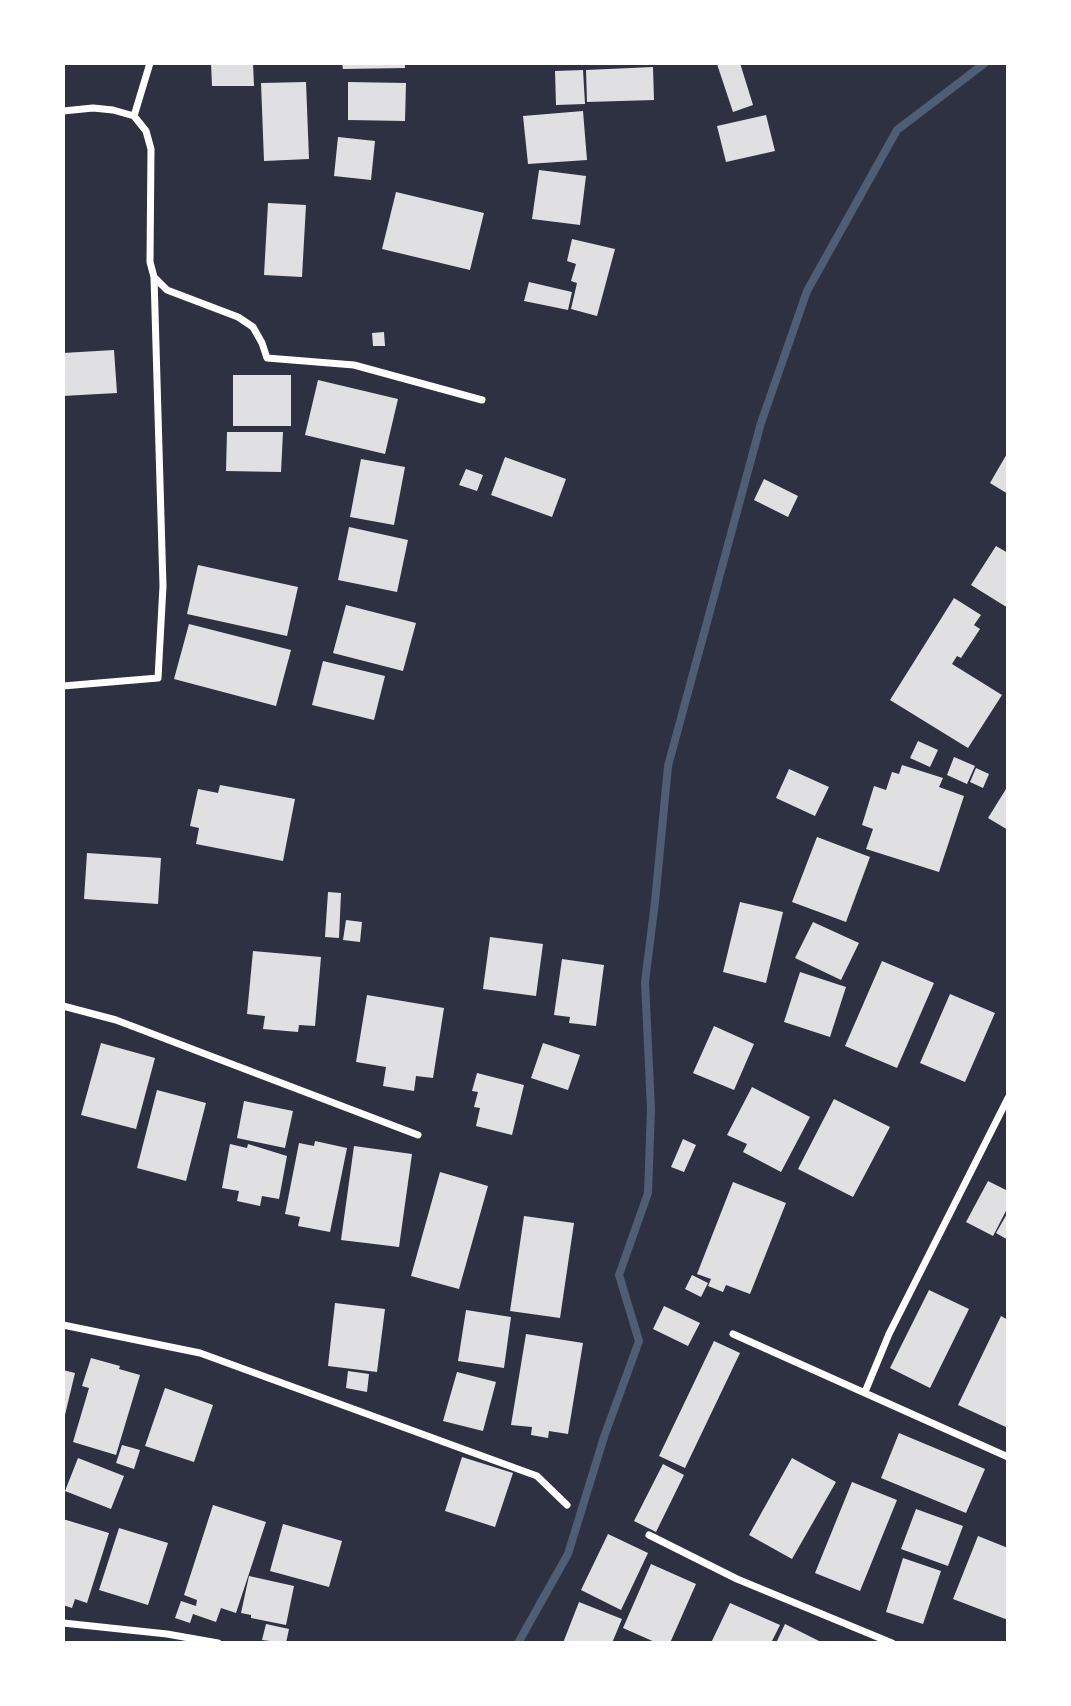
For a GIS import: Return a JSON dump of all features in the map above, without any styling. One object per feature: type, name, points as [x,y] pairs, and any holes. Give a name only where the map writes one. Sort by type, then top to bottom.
[{"type":"street","points":[[134,116],[150,63]]},
{"type":"street","points":[[63,111],[93,108],[134,116],[146,131],[151,149],[150,262],[154,277],[163,586],[158,678],[63,686]]},
{"type":"street","points":[[154,277],[167,290],[238,317],[253,327],[267,358],[354,365],[482,400]]},
{"type":"street","points":[[63,1006],[116,1020],[418,1135]]},
{"type":"street","points":[[865,1392],[889,1334],[1008,1098]]},
{"type":"street","points":[[63,1325],[200,1353],[537,1476],[567,1505]]},
{"type":"street","points":[[733,1334],[1008,1457]]},
{"type":"street","points":[[649,1535],[737,1579],[892,1643]]},
{"type":"street","points":[[63,1623],[167,1634],[218,1643]]},
{"type":"building","points":[[211,63],[253,63],[254,86],[212,86]]},
{"type":"building","points":[[342,63],[405,63],[405,68],[343,69]]},
{"type":"building","points":[[740,63],[753,105],[733,112],[717,64]]},
{"type":"building","points":[[653,67],[654,100],[587,102],[586,70]]},
{"type":"building","points":[[583,70],[585,104],[556,105],[555,71]]},
{"type":"building","points":[[306,82],[309,159],[264,161],[261,83]]},
{"type":"building","points":[[348,82],[406,83],[405,121],[348,120]]},
{"type":"building","points":[[583,111],[587,160],[528,164],[523,116]]},
{"type":"building","points":[[766,115],[775,151],[726,162],[717,126]]},
{"type":"building","points":[[338,137],[375,141],[371,180],[334,176]]},
{"type":"building","points":[[539,170],[586,176],[580,225],[532,219]]},
{"type":"building","points":[[396,192],[484,213],[470,270],[382,249]]},
{"type":"building","points":[[268,203],[306,205],[302,277],[264,275]]},
{"type":"building","points":[[572,239],[615,249],[597,316],[571,309],[577,283],[571,281],[576,264],[567,261]]},
{"type":"building","points":[[529,282],[572,292],[568,310],[524,301]]},
{"type":"building","points":[[384,332],[385,346],[373,346],[372,333]]},
{"type":"building","points":[[114,350],[117,393],[63,396],[63,353]]},
{"type":"building","points":[[233,375],[291,375],[291,426],[233,426]]},
{"type":"building","points":[[318,380],[398,399],[385,454],[305,435]]},
{"type":"building","points":[[227,432],[283,432],[281,472],[226,471]]},
{"type":"building","points":[[1008,452],[1008,494],[990,483]]},
{"type":"building","points":[[505,457],[566,479],[552,517],[491,495]]},
{"type":"building","points":[[361,459],[405,467],[394,525],[350,517]]},
{"type":"building","points":[[466,469],[483,475],[477,491],[459,485]]},
{"type":"building","points":[[764,479],[798,496],[788,517],[754,500]]},
{"type":"building","points":[[349,527],[408,540],[397,592],[338,580]]},
{"type":"building","points":[[996,546],[1008,553],[1008,608],[971,585]]},
{"type":"building","points":[[198,565],[298,587],[287,636],[187,614]]},
{"type":"building","points":[[954,598],[981,615],[974,625],[980,629],[961,658],[957,656],[952,664],[1002,695],[968,748],[890,700]]},
{"type":"building","points":[[346,605],[416,623],[403,671],[333,653]]},
{"type":"building","points":[[189,624],[291,650],[276,706],[174,679]]},
{"type":"building","points":[[323,661],[385,676],[374,720],[312,705]]},
{"type":"building","points":[[918,741],[938,750],[930,767],[910,758]]},
{"type":"building","points":[[954,757],[975,766],[967,784],[947,775]]},
{"type":"building","points":[[902,765],[943,778],[939,787],[964,796],[939,872],[866,849],[873,829],[862,825],[874,786],[886,790],[892,772],[899,774]]},
{"type":"building","points":[[976,768],[989,774],[983,788],[970,782]]},
{"type":"building","points":[[789,769],[829,787],[815,816],[776,798]]},
{"type":"building","points":[[220,785],[295,799],[283,861],[196,844],[199,828],[190,826],[198,789],[218,793]]},
{"type":"building","points":[[1006,789],[1008,791],[1008,830],[988,818]]},
{"type":"building","points":[[817,837],[870,857],[846,922],[792,902]]},
{"type":"building","points":[[87,853],[161,858],[158,904],[84,899]]},
{"type":"building","points":[[328,892],[341,893],[339,938],[325,937]]},
{"type":"building","points":[[740,902],[783,912],[766,983],[723,972]]},
{"type":"building","points":[[346,920],[362,922],[360,942],[343,940]]},
{"type":"building","points":[[813,922],[859,943],[841,980],[795,958]]},
{"type":"building","points":[[490,937],[543,944],[536,996],[483,989]]},
{"type":"building","points":[[253,951],[321,957],[315,1026],[299,1025],[298,1032],[263,1029],[265,1016],[247,1014]]},
{"type":"building","points":[[562,959],[604,965],[596,1026],[569,1023],[570,1017],[554,1015]]},
{"type":"building","points":[[882,961],[934,983],[897,1068],[845,1046]]},
{"type":"building","points":[[800,972],[846,987],[830,1037],[784,1022]]},
{"type":"building","points":[[950,994],[995,1013],[965,1082],[920,1063]]},
{"type":"building","points":[[367,995],[444,1008],[433,1078],[416,1076],[414,1091],[383,1086],[386,1067],[356,1062]]},
{"type":"building","points":[[714,1026],[754,1044],[734,1090],[693,1073]]},
{"type":"building","points":[[101,1043],[155,1058],[136,1129],[81,1115]]},
{"type":"building","points":[[543,1043],[580,1055],[568,1090],[531,1078]]},
{"type":"building","points":[[477,1073],[524,1085],[512,1135],[476,1126],[480,1108],[474,1107],[478,1092],[472,1091]]},
{"type":"building","points":[[752,1087],[810,1117],[781,1172],[743,1152],[747,1144],[727,1135]]},
{"type":"building","points":[[157,1090],[206,1103],[186,1181],[137,1168]]},
{"type":"building","points":[[834,1099],[890,1127],[853,1197],[798,1169]]},
{"type":"building","points":[[244,1101],[293,1111],[285,1148],[237,1138]]},
{"type":"building","points":[[683,1139],[696,1145],[684,1172],[671,1167]]},
{"type":"building","points":[[315,1141],[347,1148],[330,1232],[298,1226],[300,1217],[285,1214],[299,1143],[314,1146]]},
{"type":"building","points":[[230,1144],[247,1148],[248,1144],[287,1156],[279,1199],[262,1196],[260,1206],[237,1201],[239,1191],[222,1188]]},
{"type":"building","points":[[354,1146],[412,1154],[399,1247],[341,1240]]},
{"type":"building","points":[[440,1172],[488,1186],[459,1289],[411,1276]]},
{"type":"building","points":[[988,1181],[1008,1191],[1008,1207],[993,1236],[966,1222]]},
{"type":"building","points":[[733,1182],[786,1203],[750,1294],[726,1285],[723,1292],[708,1286],[711,1279],[697,1274]]},
{"type":"building","points":[[1008,1212],[1008,1240],[996,1233]]},
{"type":"building","points":[[524,1216],[574,1223],[560,1318],[510,1311]]},
{"type":"building","points":[[692,1275],[708,1283],[701,1297],[685,1289]]},
{"type":"building","points":[[929,1290],[969,1309],[930,1388],[890,1368]]},
{"type":"building","points":[[335,1303],[385,1309],[377,1372],[328,1366]]},
{"type":"building","points":[[664,1306],[700,1323],[688,1346],[653,1329]]},
{"type":"building","points":[[466,1310],[511,1317],[504,1368],[458,1361]]},
{"type":"building","points":[[1001,1316],[1008,1320],[1008,1428],[958,1405]]},
{"type":"building","points":[[526,1334],[583,1343],[568,1434],[549,1431],[548,1438],[531,1435],[532,1427],[511,1425]]},
{"type":"building","points":[[714,1341],[740,1353],[685,1468],[659,1456]]},
{"type":"building","points":[[91,1358],[140,1375],[116,1455],[73,1442],[89,1388],[82,1386]]},
{"type":"building","points":[[63,1370],[75,1373],[64,1419],[63,1419]]},
{"type":"building","points":[[348,1371],[369,1374],[367,1392],[346,1388]]},
{"type":"building","points":[[457,1372],[496,1382],[483,1431],[443,1421]]},
{"type":"building","points":[[165,1388],[213,1405],[194,1462],[145,1446]]},
{"type":"building","points":[[899,1433],[985,1469],[966,1513],[881,1478]]},
{"type":"building","points":[[122,1445],[140,1450],[134,1469],[116,1463]]},
{"type":"building","points":[[462,1457],[513,1473],[495,1527],[445,1511]]},
{"type":"building","points":[[78,1458],[124,1476],[111,1509],[65,1491]]},
{"type":"building","points":[[792,1458],[836,1482],[792,1559],[749,1535]]},
{"type":"building","points":[[663,1464],[684,1475],[656,1532],[634,1521]]},
{"type":"building","points":[[852,1482],[897,1500],[860,1591],[815,1573]]},
{"type":"building","points":[[213,1505],[266,1522],[236,1613],[221,1608],[216,1622],[193,1614],[190,1623],[175,1618],[181,1601],[196,1606],[197,1600],[184,1595]]},
{"type":"building","points":[[916,1509],[963,1526],[948,1566],[901,1549]]},
{"type":"building","points":[[63,1519],[109,1533],[87,1603],[75,1599],[72,1608],[63,1605]]},
{"type":"building","points":[[283,1524],[342,1541],[329,1587],[270,1571]]},
{"type":"building","points":[[119,1528],[168,1543],[148,1605],[99,1590]]},
{"type":"building","points":[[608,1534],[648,1553],[621,1610],[581,1590]]},
{"type":"building","points":[[978,1536],[1008,1548],[1008,1620],[953,1599]]},
{"type":"building","points":[[903,1558],[941,1571],[923,1624],[886,1612]]},
{"type":"building","points":[[651,1564],[696,1584],[670,1643],[657,1643],[623,1628]]},
{"type":"building","points":[[249,1576],[294,1586],[286,1625],[251,1618],[251,1615],[241,1613]]},
{"type":"building","points":[[579,1602],[622,1619],[612,1643],[563,1643]]},
{"type":"building","points":[[730,1603],[780,1625],[771,1643],[711,1643]]},
{"type":"building","points":[[266,1624],[289,1629],[286,1643],[262,1640]]},
{"type":"building","points":[[785,1624],[823,1643],[776,1643]]},
{"type":"waterway","points":[[518,1643],[568,1554],[604,1437],[639,1341],[619,1275],[648,1193],[651,1109],[645,982],[668,766],[761,423],[807,291],[897,130],[985,63]]}]
